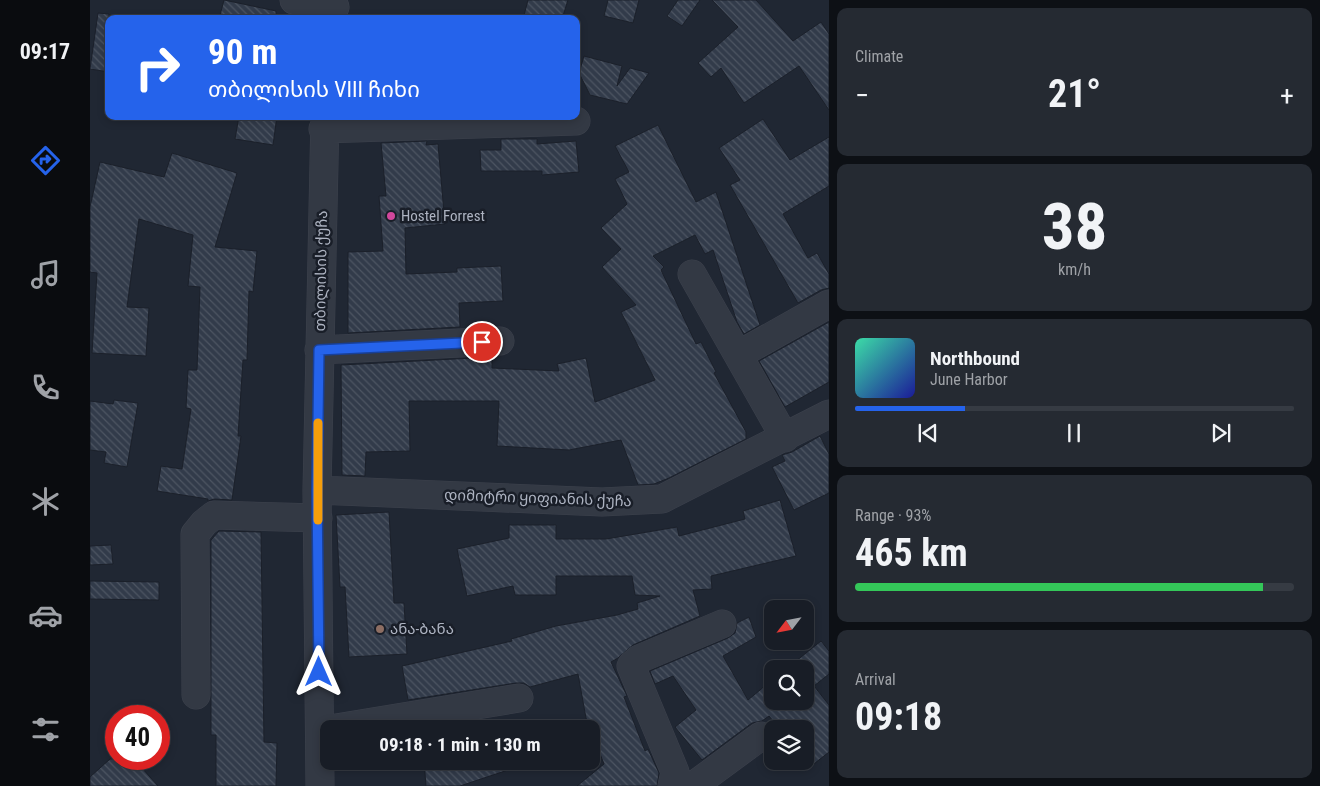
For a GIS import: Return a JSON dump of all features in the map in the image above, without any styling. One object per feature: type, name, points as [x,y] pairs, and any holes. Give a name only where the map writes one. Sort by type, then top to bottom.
[{"type":"street","points":[[294,0],[335,9]]},
{"type":"street","points":[[324,123],[576,121]]},
{"type":"street","name":"თბილისის ქუჩა","points":[[324,123],[317,490],[326,720]]},
{"type":"street","points":[[692,274],[785,438]]},
{"type":"street","points":[[738,355],[829,304]]},
{"type":"street","points":[[319,350],[500,341]]},
{"type":"street","name":"დიმიტრი ყიფიანის ქუჩა","points":[[317,490],[602,502],[662,500],[829,414]]},
{"type":"street","points":[[196,695],[195,534],[214,515],[318,518]]},
{"type":"street","points":[[672,786],[675,772],[631,666],[639,659],[722,624]]},
{"type":"street","points":[[382,720],[519,698]]},
{"type":"street","points":[[693,786],[761,736]]},
{"type":"street","name":"თბილისის ქუჩა","points":[[320,786],[322,770]]},
{"type":"building","points":[[224,0],[276,11],[276,15],[220,15]]},
{"type":"building","points":[[528,0],[568,0],[563,15],[524,15]]},
{"type":"building","points":[[608,0],[639,0],[633,23],[604,16]]},
{"type":"building","points":[[678,0],[700,0],[682,26],[667,16]]},
{"type":"building","points":[[712,0],[756,0],[793,41],[821,22],[829,34],[829,110],[799,66],[744,103],[721,68],[711,77],[698,63],[738,27]]},
{"type":"building","points":[[98,13],[109,14],[105,15],[105,71],[90,69]]},
{"type":"building","points":[[584,56],[622,66],[617,86],[630,68],[649,73],[627,104],[590,95],[580,75]]},
{"type":"building","points":[[763,119],[790,160],[829,137],[829,186],[783,214],[808,258],[817,253],[829,274],[829,288],[821,290],[798,303],[730,185],[740,180],[719,148]]},
{"type":"building","points":[[238,120],[276,120],[273,145],[235,139]]},
{"type":"building","points":[[658,125],[696,202],[716,192],[760,325],[744,334],[737,322],[713,250],[705,254],[695,235],[653,256],[664,267],[661,270],[696,344],[701,342],[716,372],[714,373],[746,432],[746,439],[669,478],[654,484],[638,485],[621,440],[569,450],[497,446],[499,401],[409,401],[410,451],[366,452],[365,476],[342,475],[341,365],[492,357],[492,368],[559,371],[557,364],[586,358],[595,402],[655,380],[621,312],[636,305],[602,267],[621,249],[601,228],[627,204],[615,179],[629,172],[615,146]]},
{"type":"building","points":[[501,139],[537,139],[537,144],[576,141],[579,172],[542,175],[542,171],[481,171],[480,150],[501,150]]},
{"type":"building","points":[[427,141],[426,145],[438,144],[445,224],[405,228],[406,274],[457,272],[457,268],[501,266],[503,301],[459,303],[460,327],[348,333],[348,252],[383,251],[379,196],[386,196],[381,143]]},
{"type":"building","points":[[172,153],[237,173],[215,247],[257,251],[253,292],[249,291],[247,360],[243,360],[238,436],[241,436],[232,500],[214,499],[208,501],[208,499],[157,491],[161,466],[182,469],[191,409],[186,408],[188,370],[197,370],[200,287],[188,286],[193,235],[139,219],[127,307],[149,308],[146,356],[92,353],[97,273],[90,272],[90,207],[100,162],[164,177]]},
{"type":"building","points":[[829,322],[829,382],[785,407],[759,361]]},
{"type":"building","points":[[114,400],[138,403],[127,467],[104,463],[106,452],[90,450],[90,401],[113,404]]},
{"type":"building","points":[[820,436],[829,454],[829,493],[794,510],[772,467],[785,461],[782,455],[792,452]]},
{"type":"building","points":[[780,500],[796,556],[711,576],[712,589],[693,590],[700,616],[633,645],[611,662],[627,696],[624,697],[645,751],[648,749],[659,773],[657,786],[577,786],[597,770],[600,770],[600,767],[604,764],[600,754],[600,720],[587,720],[578,674],[530,687],[524,683],[516,683],[408,700],[402,666],[512,641],[511,639],[556,626],[617,615],[638,609],[637,603],[660,596],[635,595],[632,576],[556,576],[556,595],[515,595],[513,586],[467,596],[457,549],[509,538],[509,525],[556,525],[556,539],[606,539],[677,527],[679,536],[745,519],[743,511]]},
{"type":"building","points":[[389,512],[394,603],[404,603],[407,654],[349,657],[345,587],[340,587],[336,515]]},
{"type":"building","points":[[219,531],[261,532],[264,742],[277,743],[276,786],[216,786],[216,735],[211,735],[211,540]]},
{"type":"building","points":[[111,545],[113,564],[90,565],[90,546]]},
{"type":"building","points":[[90,581],[159,582],[159,600],[90,599]]},
{"type":"building","points":[[749,617],[756,637],[723,656],[748,700],[764,687],[764,710],[814,710],[814,686],[829,705],[829,752],[814,764],[814,720],[772,720],[769,716],[762,721],[752,723],[702,760],[675,727],[696,710],[673,676],[655,684],[650,671],[728,638],[735,633],[737,623]]},
{"type":"building","points":[[821,641],[829,651],[829,674],[814,686],[814,660],[797,660],[810,650],[814,650],[814,647]]},
{"type":"building","points":[[105,764],[105,770],[144,770],[158,786],[90,786],[90,777]]},
{"type":"building","points":[[425,770],[508,770],[460,786],[426,786]]},
{"type":"slow traffic","points":[[318,423],[318,520]]},
{"type":"place","name":"Hostel Forrest","points":[[391,216]]},
{"type":"place","name":"ანა-ბანა","points":[[380,629]]},
{"type":"route","points":[[319,672],[317,490],[319,350],[482,342]]}]
